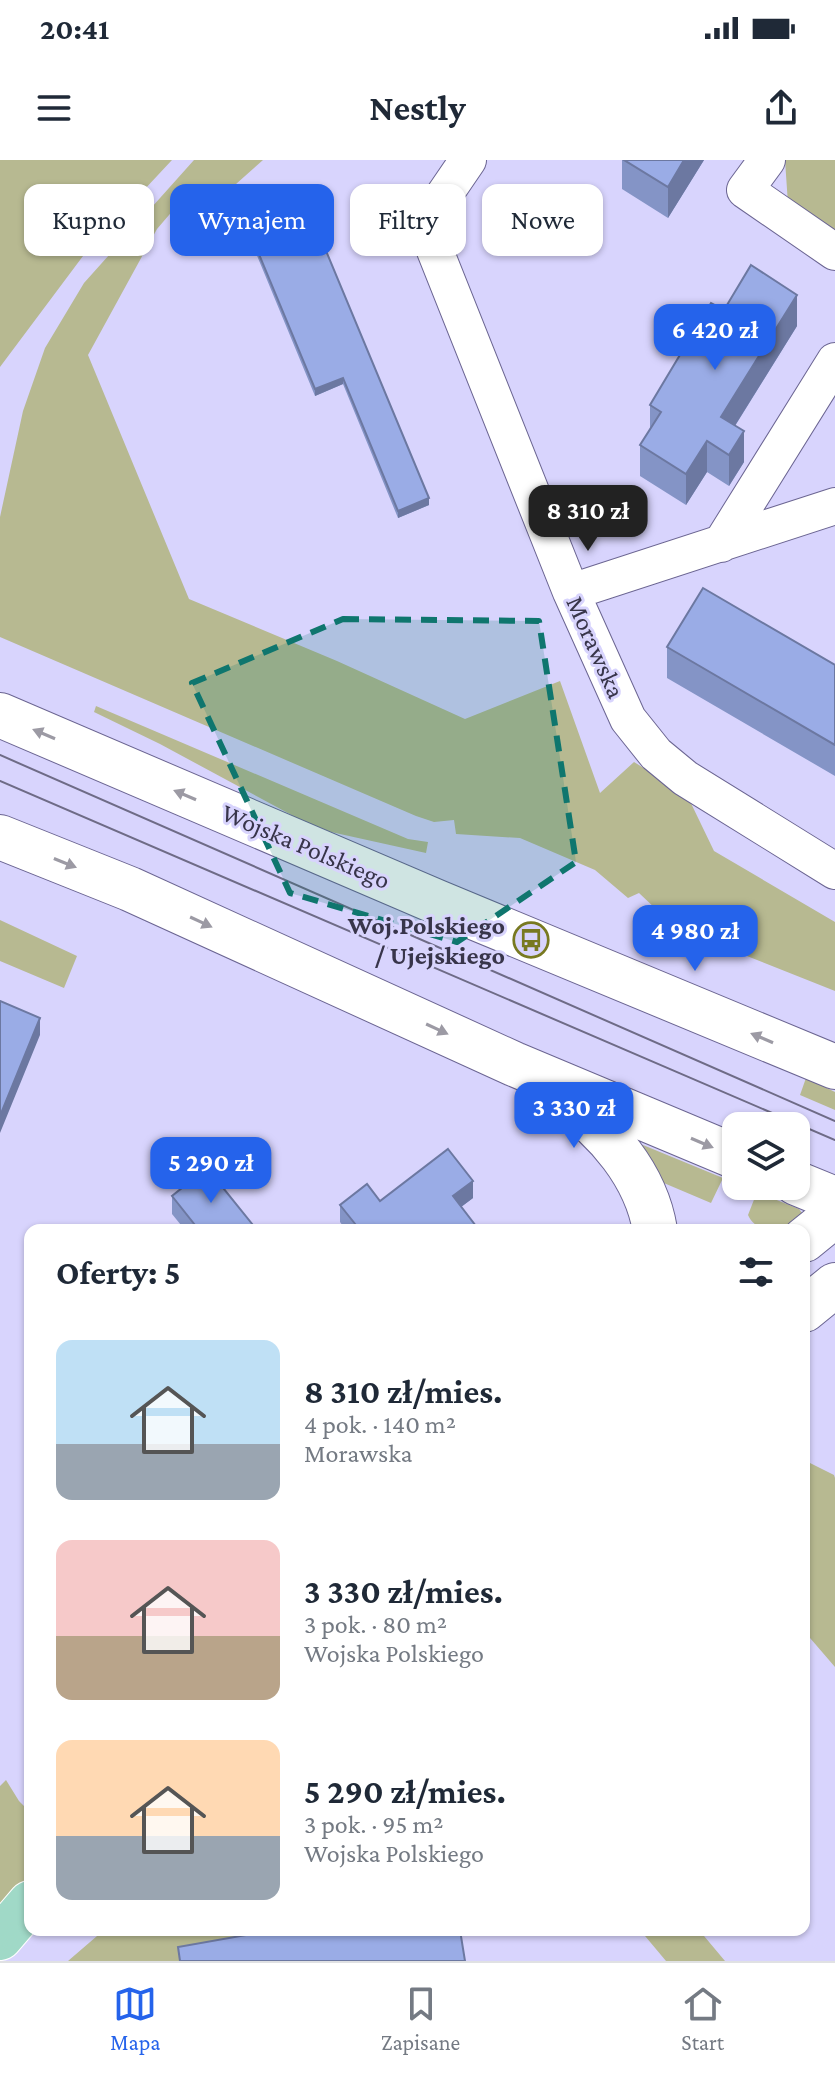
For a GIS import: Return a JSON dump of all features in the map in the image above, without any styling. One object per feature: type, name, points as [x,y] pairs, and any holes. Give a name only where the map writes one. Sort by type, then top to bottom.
[{"type":"main road","points":[[0,1938],[24,1910]]},
{"type":"main road","points":[[0,1955],[25,1936]]},
{"type":"street","name":"Morawska","points":[[468,160],[438,204],[432,243],[571,592],[628,719],[656,754],[685,778],[835,871]]},
{"type":"street","points":[[767,160],[745,190],[835,252]]},
{"type":"street","points":[[721,544],[835,361]]},
{"type":"street","points":[[571,592],[835,506]]},
{"type":"street","name":"Wojska Polskiego","points":[[0,715],[437,902],[835,1067]]},
{"type":"street","points":[[0,837],[130,889],[514,1064],[722,1151]]},
{"type":"street","points":[[514,1064],[581,1112],[615,1145],[636,1178],[653,1224]]},
{"type":"street","points":[[810,1189],[835,1199]]},
{"type":"street","points":[[810,1235],[835,1215]]},
{"type":"street","points":[[810,1305],[835,1285]]},
{"type":"highlighted area","points":[[343,619],[539,621],[576,862],[457,942],[290,893],[192,683]]},
{"type":"green space","points":[[0,160],[172,160],[150,184],[24,184],[24,256],[83,256],[0,367]]},
{"type":"green space","points":[[194,160],[263,160],[236,184],[173,184]]},
{"type":"green space","points":[[785,160],[835,160],[835,233],[788,204]]},
{"type":"green space","points":[[170,187],[170,214],[154,234],[154,205]]},
{"type":"green space","points":[[108,256],[142,256],[88,355],[189,599],[465,719],[560,681],[600,793],[634,762],[687,795],[714,851],[835,922],[835,991],[676,928],[639,893],[628,898],[595,870],[520,838],[456,834],[454,820],[434,822],[416,816],[0,637],[0,517],[23,411],[45,348],[84,283]]},
{"type":"green space","points":[[96,706],[408,839],[428,842],[426,853],[331,832],[299,819],[94,712]]},
{"type":"green space","points":[[0,920],[77,956],[64,988],[0,961]]},
{"type":"green space","points":[[806,1078],[835,1092],[835,1110],[800,1095]]},
{"type":"green space","points":[[626,1138],[722,1180],[711,1203],[652,1178]]},
{"type":"green space","points":[[754,1200],[777,1200],[799,1209],[803,1214],[792,1224],[755,1224],[748,1215]]},
{"type":"green space","points":[[810,1463],[835,1478],[835,1667],[810,1638]]},
{"type":"green space","points":[[6,1780],[24,1806],[24,1886],[0,1910],[0,1786]]},
{"type":"green space","points":[[97,1936],[265,1936],[234,1961],[68,1961]]},
{"type":"green space","points":[[645,1936],[704,1936],[725,1961],[666,1961]]},
{"type":"building","points":[[624,160],[684,160],[668,187]]},
{"type":"building","points":[[260,256],[328,256],[429,498],[398,511],[343,378],[315,389]]},
{"type":"building","points":[[751,265],[797,295],[721,417],[744,431],[729,455],[707,441],[686,474],[640,445],[661,412],[650,405],[711,303],[724,310]]},
{"type":"building","points":[[703,588],[835,665],[835,745],[667,647]]},
{"type":"building","points":[[0,1001],[40,1018],[0,1116]]},
{"type":"building","points":[[448,1149],[473,1181],[453,1196],[474,1224],[355,1224],[340,1205],[367,1184],[380,1201]]},
{"type":"building","points":[[207,1168],[252,1224],[194,1224],[172,1196]]},
{"type":"building","points":[[241,1936],[461,1936],[465,1961],[180,1961],[178,1947]]},
{"type":"tram line","points":[[0,755],[835,1121]]},
{"type":"tram line","points":[[0,781],[835,1140]]},
{"type":"place","name":"Woj.Polskiego / Ujejskiego","points":[[531,940]]}]
